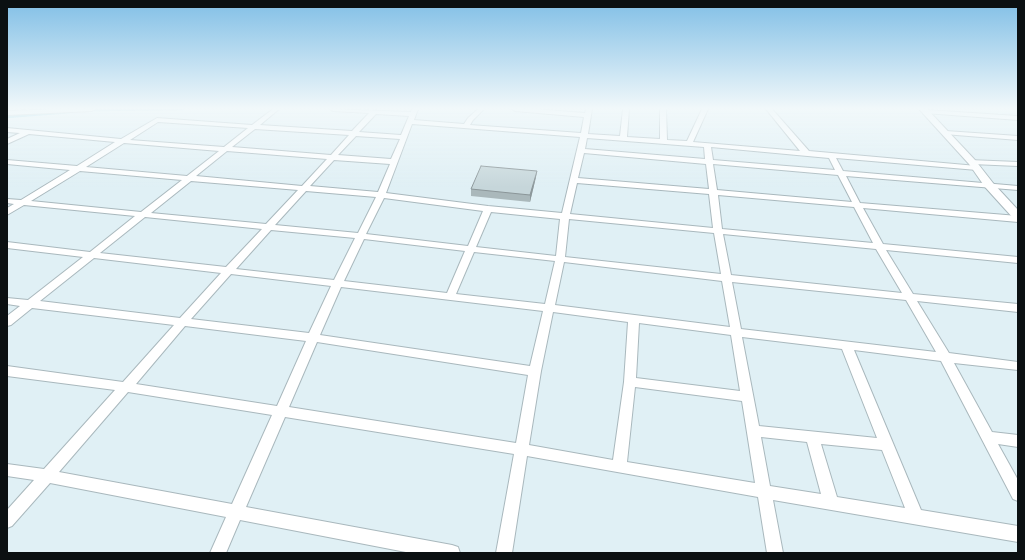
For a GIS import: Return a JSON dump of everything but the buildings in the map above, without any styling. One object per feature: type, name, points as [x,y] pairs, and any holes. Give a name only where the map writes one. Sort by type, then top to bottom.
[{"type":"street","points":[[7,142],[21,135]]},
{"type":"street","points":[[61,135],[395,162]]},
{"type":"street","points":[[7,212],[131,135]]},
{"type":"street","points":[[7,322],[242,135]]},
{"type":"street","points":[[7,522],[228,271],[352,135]]},
{"type":"street","points":[[218,553],[337,284],[381,195],[405,137],[381,135]]},
{"type":"street","points":[[573,135],[707,145],[832,157],[975,165],[1018,164]]},
{"type":"street","points":[[664,135],[664,142]]},
{"type":"street","points":[[689,144],[693,135]]},
{"type":"street","points":[[791,135],[807,154]]},
{"type":"street","points":[[948,135],[975,165],[1018,218]]},
{"type":"street","points":[[977,135],[1018,138]]},
{"type":"street","points":[[504,553],[520,449],[548,308],[560,259],[565,217],[573,180],[582,151],[584,136]]},
{"type":"street","points":[[707,145],[718,230],[775,553]]},
{"type":"street","points":[[582,151],[1018,188]]},
{"type":"street","points":[[832,157],[879,246],[945,357],[1018,494]]},
{"type":"street","points":[[7,162],[381,195],[565,217],[718,230],[1018,260]]},
{"type":"street","points":[[573,180],[858,206],[1018,218]]},
{"type":"street","points":[[7,201],[143,213],[726,278],[1018,308]]},
{"type":"street","points":[[450,297],[488,209]]},
{"type":"street","points":[[7,245],[548,308],[1018,366]]},
{"type":"street","points":[[7,301],[314,338],[535,371]]},
{"type":"street","points":[[620,467],[630,382],[634,319]]},
{"type":"street","points":[[846,345],[916,517]]},
{"type":"street","points":[[7,372],[126,387],[520,449],[1018,534]]},
{"type":"street","points":[[630,382],[747,397]]},
{"type":"street","points":[[753,431],[886,445]]},
{"type":"street","points":[[812,437],[831,503]]},
{"type":"street","points":[[988,437],[1018,441]]},
{"type":"street","points":[[7,470],[236,511],[452,553]]}]
